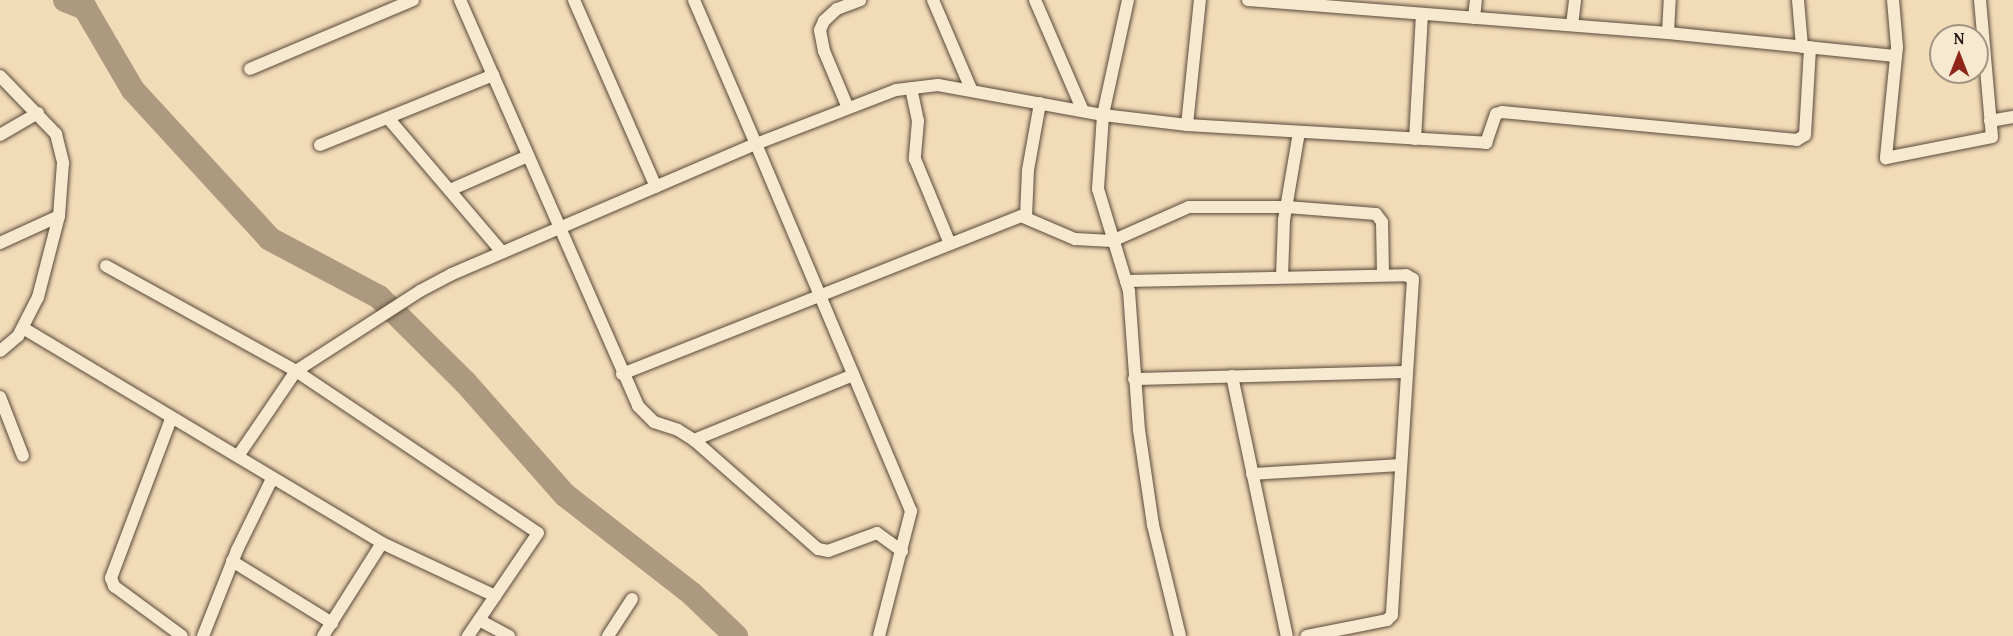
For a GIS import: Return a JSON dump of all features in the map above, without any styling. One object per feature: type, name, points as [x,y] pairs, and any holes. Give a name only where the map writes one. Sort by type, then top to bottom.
[{"type":"street","points":[[250,69],[413,0]]},
{"type":"street","points":[[460,0],[622,374],[645,414],[694,440],[818,549],[828,551],[877,533],[902,551]]},
{"type":"street","points":[[574,0],[656,187]]},
{"type":"street","points":[[848,108],[820,39],[824,21],[835,5],[860,0]]},
{"type":"street","points":[[933,0],[971,89]]},
{"type":"street","points":[[1035,0],[1083,111]]},
{"type":"street","points":[[1128,0],[1103,115],[1098,189],[1131,301],[1134,379],[1153,525],[1180,636]]},
{"type":"street","points":[[1187,125],[1200,0]]},
{"type":"street","points":[[1248,0],[1330,3],[1422,14],[1668,33],[1895,56]]},
{"type":"street","points":[[1474,18],[1476,0]]},
{"type":"street","points":[[1572,25],[1575,0]]},
{"type":"street","points":[[1668,33],[1670,0]]},
{"type":"street","points":[[238,456],[296,371],[420,291],[502,252],[756,144],[848,108],[911,87],[938,85],[971,89],[1103,115],[1187,125],[1415,139],[1486,143],[1496,114],[1502,112],[1797,140],[1805,135],[1806,47],[1798,0]]},
{"type":"street","points":[[1893,0],[1895,56],[1886,158],[1991,138],[1980,0]]},
{"type":"street","points":[[697,1],[911,511],[879,636]]},
{"type":"street","points":[[1415,139],[1422,14]]},
{"type":"street","points":[[320,145],[493,75]]},
{"type":"street","points":[[0,76],[38,112],[56,134],[63,163],[59,216],[38,297],[23,328],[0,351]]},
{"type":"street","points":[[911,87],[918,122],[915,159],[950,244]]},
{"type":"street","points":[[1026,217],[1028,170],[1040,103]]},
{"type":"street","points":[[0,135],[38,112]]},
{"type":"street","points":[[1990,121],[2013,117]]},
{"type":"street","points":[[388,118],[502,252]]},
{"type":"street","points":[[1282,277],[1287,207],[1299,132]]},
{"type":"street","points":[[450,190],[528,156]]},
{"type":"street","points":[[622,374],[1016,217],[1026,217],[1075,239],[1112,241],[1181,208],[1287,207],[1380,217],[1383,275]]},
{"type":"street","points":[[0,243],[59,216]]},
{"type":"street","points":[[106,266],[296,371],[538,533],[468,636]]},
{"type":"street","points":[[1126,281],[1383,275],[1406,275],[1413,279],[1390,618],[1307,636]]},
{"type":"street","points":[[23,328],[171,419],[238,456],[272,479],[382,543],[495,596]]},
{"type":"street","points":[[1134,379],[1407,372]]},
{"type":"street","points":[[694,440],[853,375]]},
{"type":"street","points":[[1232,376],[1287,636]]},
{"type":"street","points":[[0,397],[23,456]]},
{"type":"street","points":[[171,419],[111,578],[114,586],[182,636]]},
{"type":"street","points":[[1252,474],[1399,465]]},
{"type":"street","points":[[203,636],[232,561],[272,479]]},
{"type":"street","points":[[323,636],[382,543]]},
{"type":"street","points":[[232,561],[332,623]]},
{"type":"street","points":[[608,636],[632,599]]},
{"type":"street","points":[[478,620],[509,636]]},
{"type":"waterway","points":[[65,0],[85,8],[133,90],[270,239],[379,297],[465,382],[565,495],[692,594],[736,636]]}]
